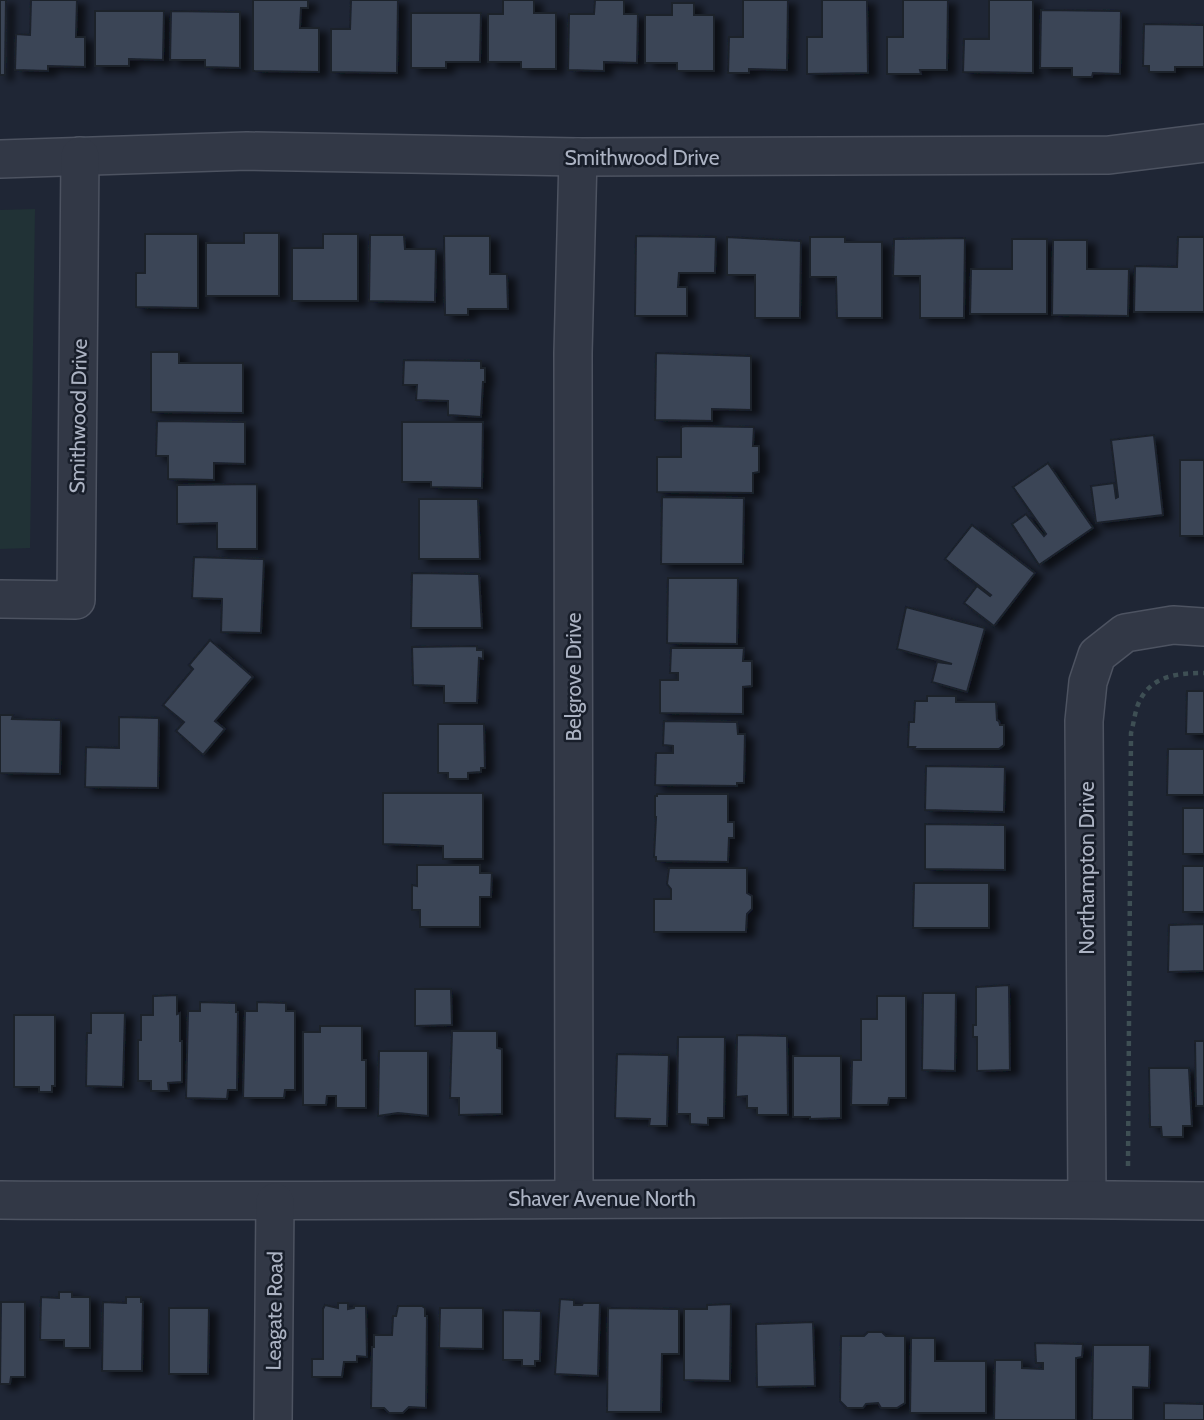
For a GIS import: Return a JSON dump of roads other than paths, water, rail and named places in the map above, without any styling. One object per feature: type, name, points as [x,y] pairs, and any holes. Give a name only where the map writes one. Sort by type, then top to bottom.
[{"type":"street","name":"Smithwood Drive","points":[[0,159],[247,151],[578,157],[1108,155],[1204,144]]},
{"type":"street","name":"Smithwood Drive","points":[[0,598],[76,600],[80,156]]},
{"type":"street","name":"Belgrove Drive","points":[[574,1198],[573,353],[578,157]]},
{"type":"street","name":"Northampton Drive","points":[[1087,1199],[1084,721],[1088,682],[1097,655],[1125,634],[1173,625],[1204,627]]},
{"type":"street","name":"Shaver Avenue North","points":[[0,1200],[275,1202],[574,1198],[1204,1201]]},
{"type":"street","name":"Leagate Road","points":[[273,1420],[275,1202]]}]
